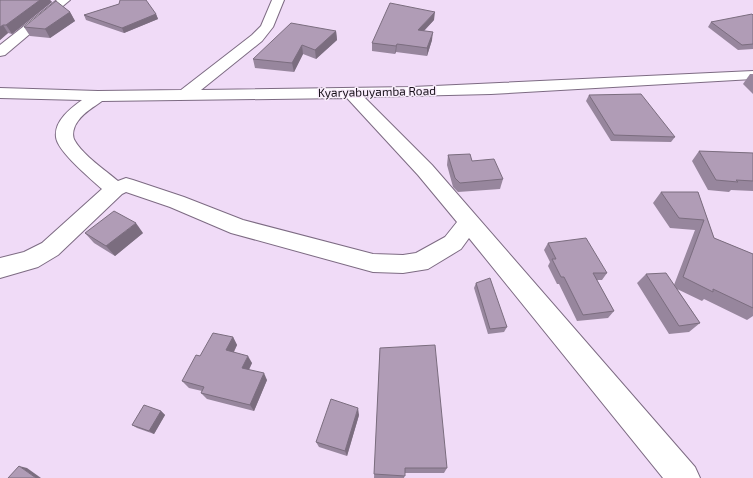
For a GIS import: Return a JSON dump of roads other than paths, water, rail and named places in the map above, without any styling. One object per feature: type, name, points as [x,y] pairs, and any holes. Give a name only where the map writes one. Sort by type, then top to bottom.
[{"type":"street","points":[[0,52],[64,0]]},
{"type":"street","points":[[185,95],[268,27],[278,0]]},
{"type":"street","name":"Kyaryabuyamba Road","points":[[0,93],[98,96],[351,93],[491,89],[753,74]]},
{"type":"street","points":[[351,93],[425,170],[684,478]]},
{"type":"street","points":[[98,96],[78,112],[70,122],[65,132],[66,141],[76,153],[115,189]]},
{"type":"street","points":[[0,268],[30,260],[50,249],[115,189],[126,185],[238,227],[373,263],[403,264],[420,262],[453,243],[469,222]]}]
